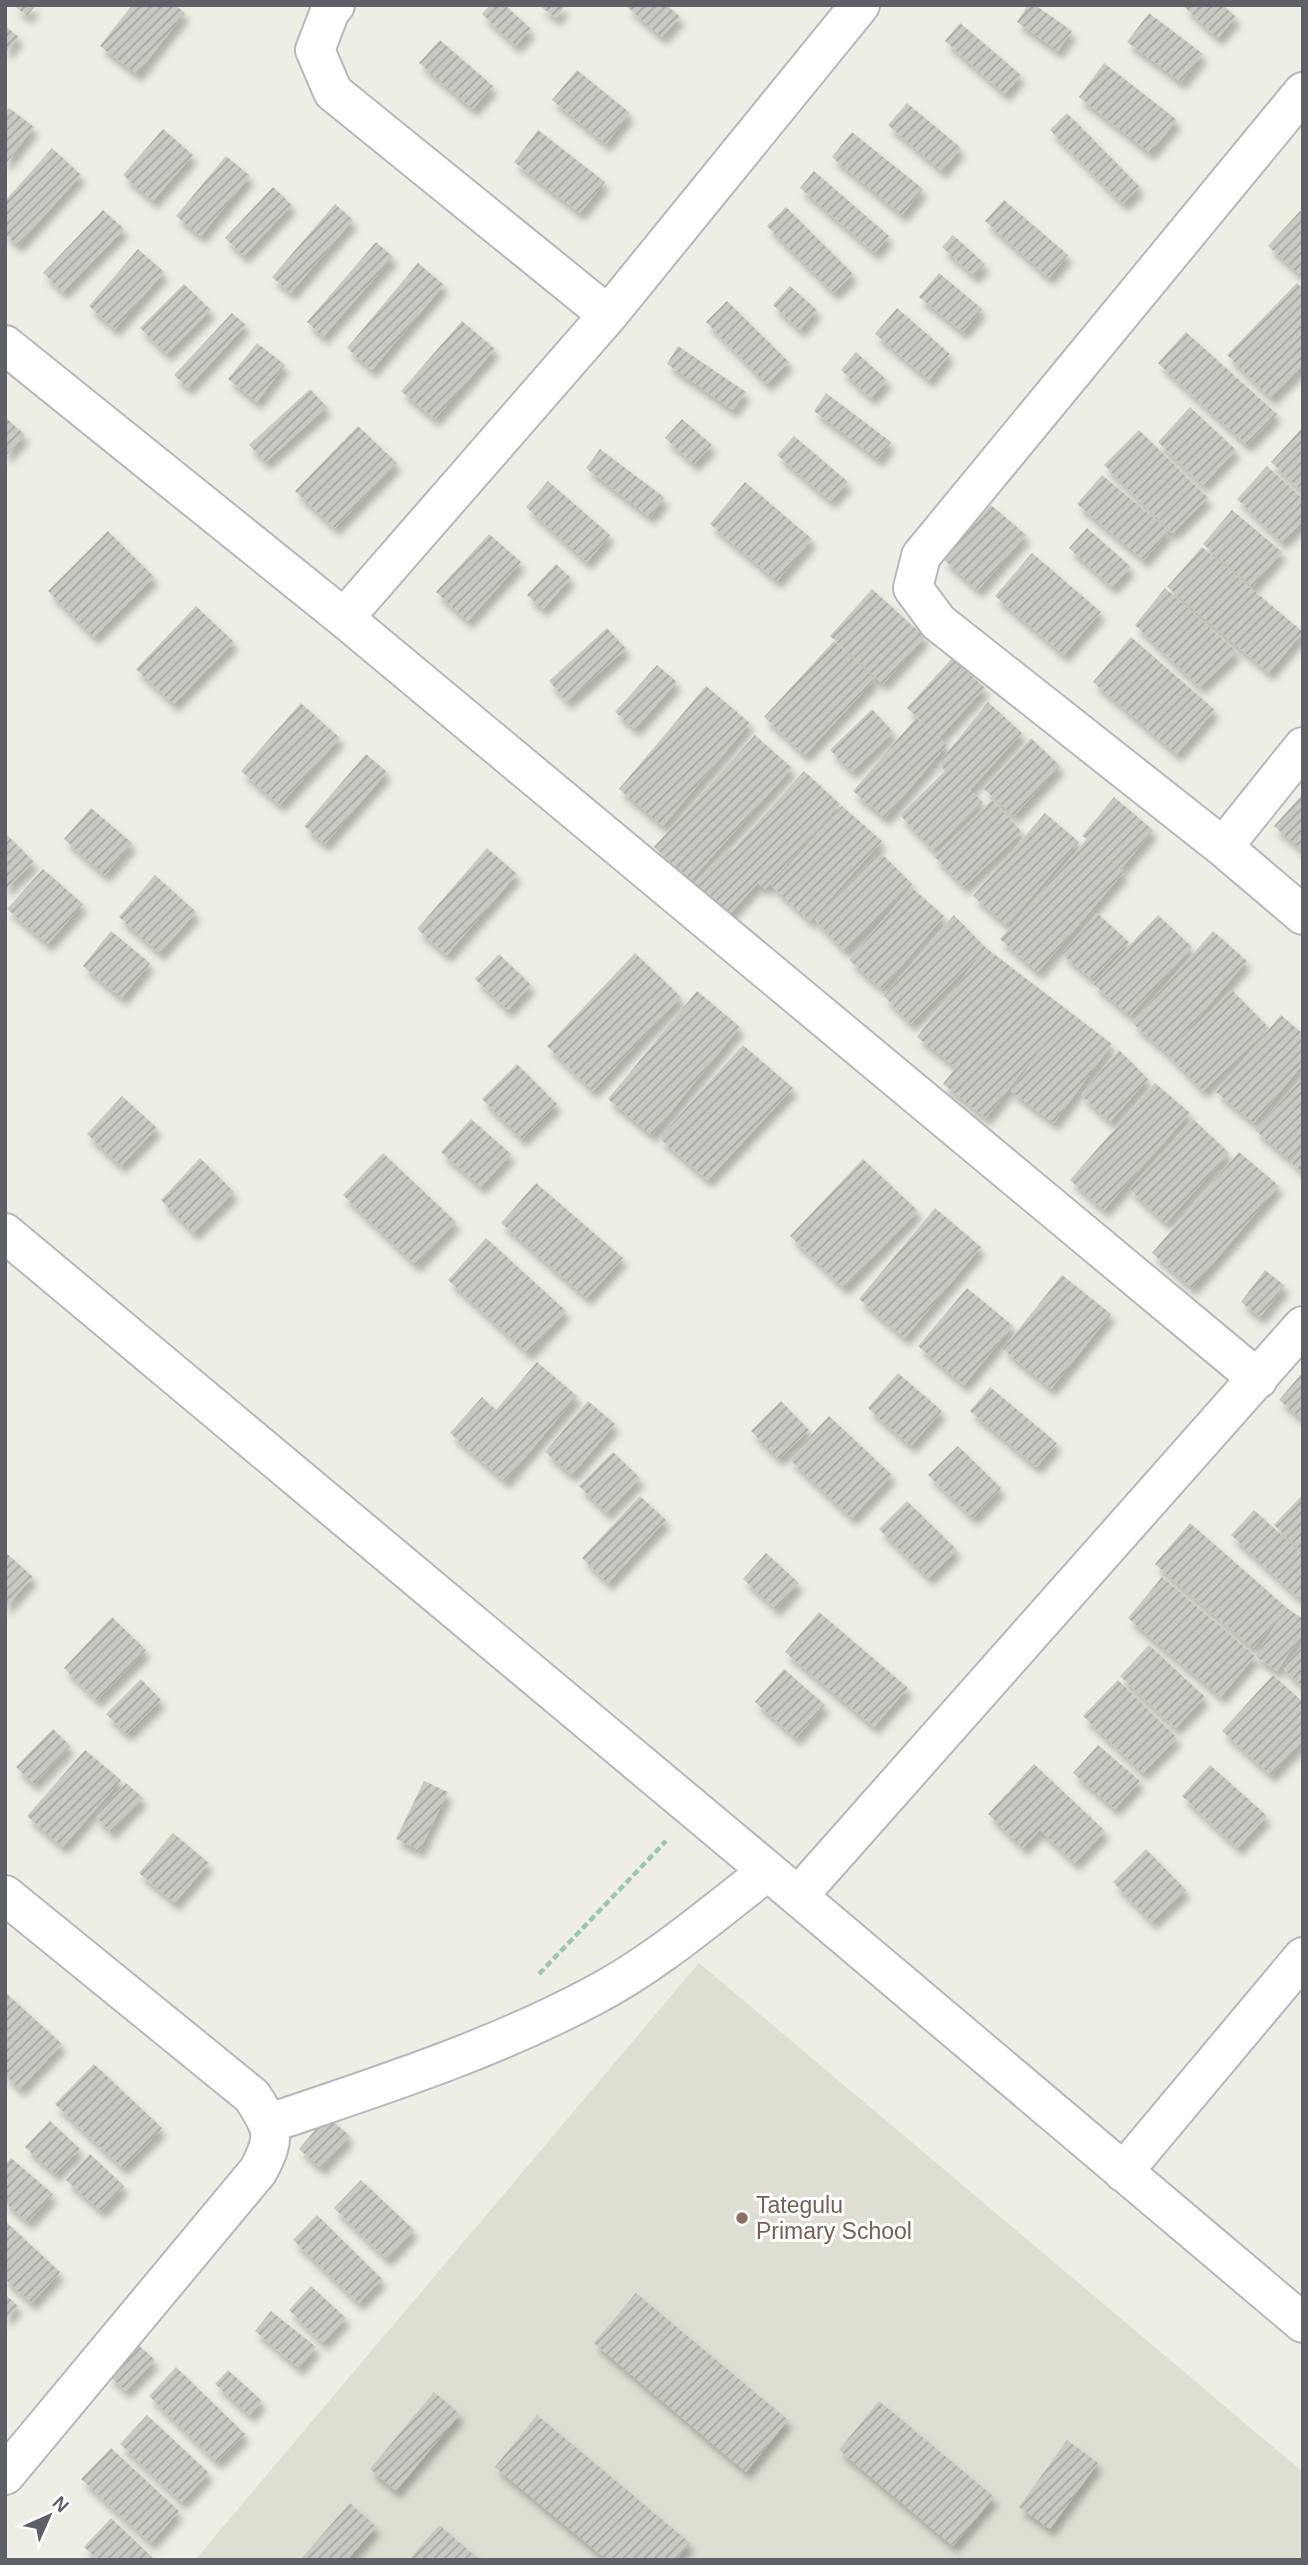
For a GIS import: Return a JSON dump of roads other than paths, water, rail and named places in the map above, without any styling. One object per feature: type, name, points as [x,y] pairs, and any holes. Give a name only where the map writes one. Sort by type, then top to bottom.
[{"type":"street","points":[[335,5],[330,11],[316,50],[333,92],[608,315]]},
{"type":"street","points":[[344,618],[608,315],[860,5]]},
{"type":"street","points":[[1303,92],[920,556],[913,587],[938,622],[1223,847],[1303,915]]},
{"type":"street","points":[[5,345],[344,618],[1258,1379]]},
{"type":"street","points":[[1223,847],[1303,747]]},
{"type":"street","points":[[5,1233],[798,1896],[1303,2323]]},
{"type":"street","points":[[798,1896],[1303,1326]]},
{"type":"street","points":[[270,2123],[455,2060],[593,1996],[653,1959],[768,1871]]},
{"type":"street","points":[[5,1895],[252,2096],[270,2123],[270,2150],[258,2171],[5,2475]]},
{"type":"street","points":[[1123,2172],[1303,1957]]},
{"type":"place","name":"Tategulu Primary School","points":[[742,2218]]}]
